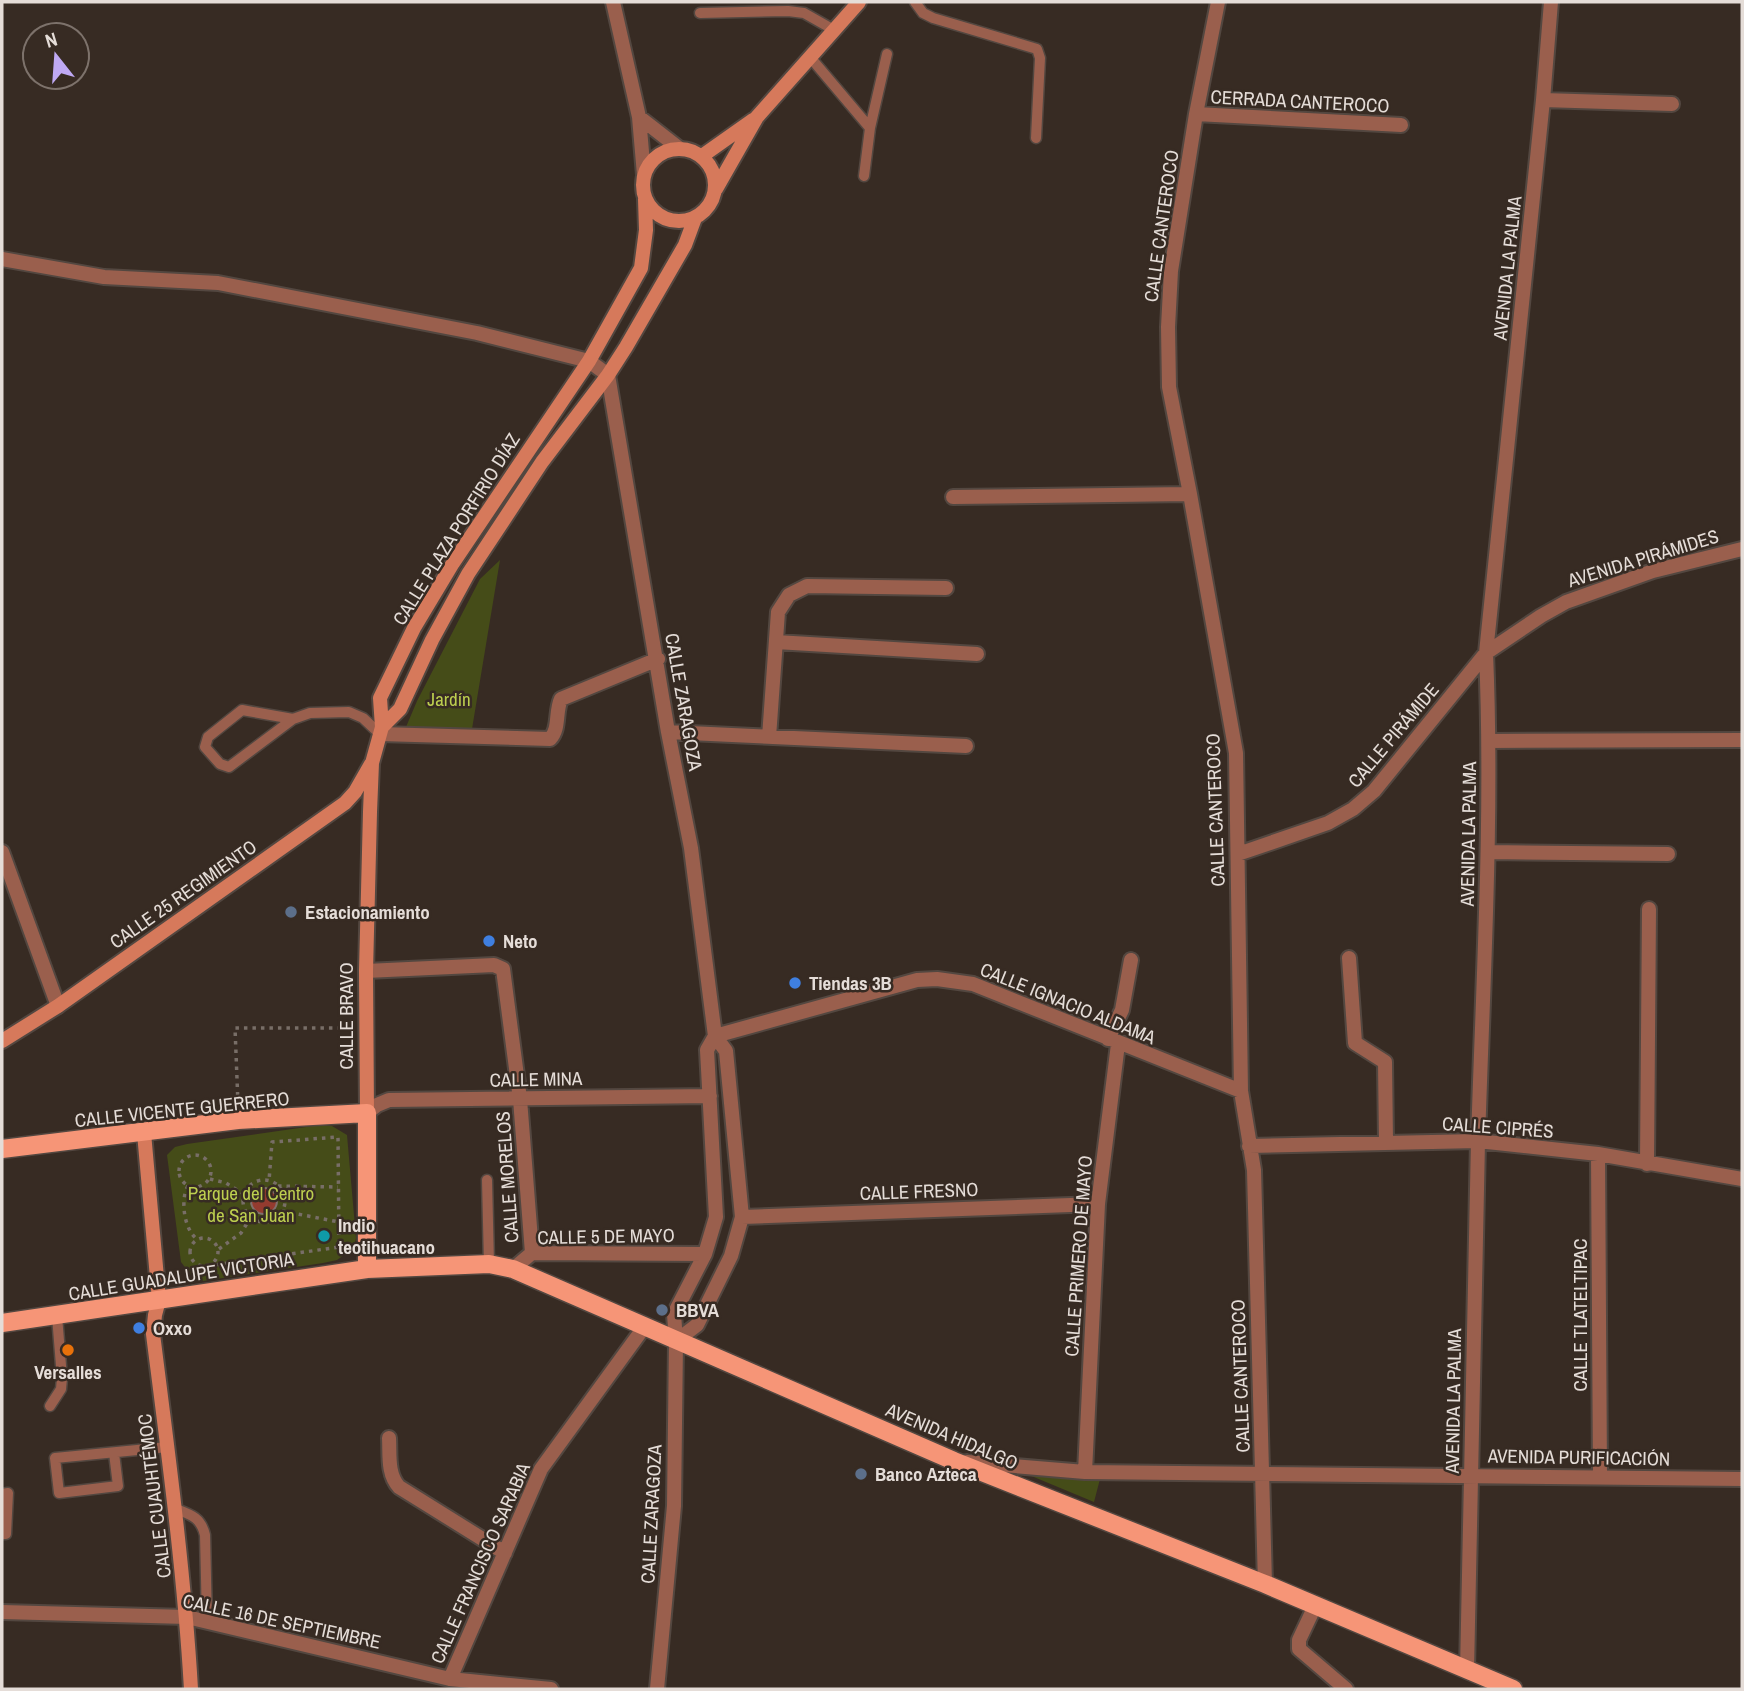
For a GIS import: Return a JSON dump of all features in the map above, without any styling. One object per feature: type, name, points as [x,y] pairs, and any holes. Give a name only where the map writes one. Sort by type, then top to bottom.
[{"type":"main road","points":[[716,190],[711,166],[702,156],[680,149],[668,150],[657,156],[649,165],[642,187],[651,209],[661,217],[684,222],[705,211],[757,117],[859,2]]},
{"type":"main road","points":[[702,156],[757,117]]},
{"type":"main road","name":"CALLE PLAZA PORFIRIO DÍAZ","points":[[372,763],[381,731],[380,698],[414,628],[453,563],[589,360],[641,268],[646,230],[645,199]]},
{"type":"main road","name":"CALLE PLAZA PORFIRIO DÍAZ","points":[[381,731],[400,709],[432,640],[468,574],[542,462],[608,375],[685,245],[695,218]]},
{"type":"main road","name":"CALLE BRAVO","points":[[367,1269],[366,971],[372,763]]},
{"type":"main road","name":"CALLE 25 REGIMIENTO","points":[[2,1041],[58,1006],[345,803],[355,792],[372,763]]},
{"type":"main road","name":"CALLE VICENTE GUERRERO","points":[[2,1149],[238,1120],[367,1114]]},
{"type":"main road","name":"CALLE CUAUHTÉMOC","points":[[144,1133],[159,1300],[153,1334],[176,1509],[191,1689]]},
{"type":"main road","name":"AVENIDA HIDALGO","points":[[367,1269],[489,1264],[513,1269],[954,1461],[1265,1584],[1513,1689]]},
{"type":"main road","name":"CALLE GUADALUPE VICTORIA","points":[[2,1323],[367,1269]]},
{"type":"street","points":[[613,2],[639,117],[644,176]]},
{"type":"street","name":"CALLE CANTEROCO","points":[[1219,2],[1196,114],[1171,271],[1169,387],[1191,494],[1236,753],[1241,1091],[1254,1170],[1265,1584]]},
{"type":"street","name":"AVENIDA LA PALMA","points":[[1466,1671],[1478,1141],[1488,852],[1489,741],[1486,653],[1544,100],[1551,2]]},
{"type":"street","points":[[1544,100],[1672,104]]},
{"type":"street","name":"CERRADA CANTEROCO","points":[[1196,114],[1401,125]]},
{"type":"street","points":[[639,117],[680,149]]},
{"type":"street","points":[[2,259],[104,277],[218,283],[477,333],[589,360],[608,375]]},
{"type":"street","name":"CALLE ZARAGOZA","points":[[608,375],[658,659],[668,732],[691,848],[715,1036],[726,1051],[742,1217],[731,1256],[697,1325],[676,1340]]},
{"type":"street","points":[[953,497],[1191,494]]},
{"type":"street","name":"AVENIDA PIRÁMIDES","points":[[1486,653],[1566,602],[1653,571],[1742,549]]},
{"type":"street","points":[[769,737],[778,612],[789,595],[807,586],[946,588]]},
{"type":"street","points":[[776,642],[977,654]]},
{"type":"street","name":"CALLE PIRÁMIDE","points":[[1238,854],[1328,823],[1353,809],[1374,791],[1486,653]]},
{"type":"street","points":[[381,731],[550,739],[556,731],[561,699],[658,659]]},
{"type":"street","points":[[668,732],[966,746]]},
{"type":"street","points":[[1489,741],[1742,740]]},
{"type":"street","points":[[2,852],[58,1006]]},
{"type":"street","points":[[1488,852],[1668,854]]},
{"type":"street","points":[[1647,1164],[1649,909]]},
{"type":"street","points":[[1349,958],[1355,1043],[1381,1059],[1386,1067],[1386,1142]]},
{"type":"street","name":"CALLE PRIMERO DE MAYO","points":[[1085,1472],[1098,1204],[1113,1041],[1131,960]]},
{"type":"street","name":"CALLE MORELOS","points":[[366,971],[499,966],[505,974],[520,1099],[533,1253]]},
{"type":"street","name":"CALLE IGNACIO ALDAMA","points":[[715,1036],[917,980],[937,979],[973,984],[1241,1091]]},
{"type":"street","name":"CALLE ZARAGOZA","points":[[657,1689],[674,1506],[674,1314],[705,1254],[716,1217],[707,1049],[715,1036]]},
{"type":"street","name":"CALLE MINA","points":[[367,1114],[389,1100],[710,1096]]},
{"type":"street","name":"CALLE CIPRÉS","points":[[1249,1146],[1478,1141],[1598,1154],[1742,1179]]},
{"type":"street","name":"CALLE TLATELTIPAC","points":[[1598,1154],[1600,1476]]},
{"type":"street","name":"CALLE FRESNO","points":[[742,1217],[1098,1204]]},
{"type":"street","name":"CALLE 5 DE MAYO","points":[[513,1269],[533,1253],[705,1254]]},
{"type":"street","name":"CALLE FRANCISCO SARABIA","points":[[450,1679],[541,1469],[645,1326]]},
{"type":"street","points":[[389,1438],[393,1480],[399,1487],[505,1553]]},
{"type":"street","name":"AVENIDA PURIFICACIÓN","points":[[954,1461],[1085,1472],[1742,1479]]},
{"type":"street","points":[[1315,1606],[1299,1640],[1299,1649],[1346,1689]]},
{"type":"street","name":"CALLE 16 DE SEPTIEMBRE","points":[[2,1612],[187,1616],[450,1679],[551,1689]]},
{"type":"lane","points":[[915,2],[923,13],[933,18],[1037,49],[1040,58],[1036,138]]},
{"type":"lane","points":[[700,13],[804,13],[834,30]]},
{"type":"lane","points":[[864,176],[870,128],[887,54]]},
{"type":"lane","points":[[810,57],[870,128]]},
{"type":"lane","points":[[293,719],[242,710],[208,737],[205,747],[220,764],[229,767],[293,719],[310,713],[349,712],[381,731]]},
{"type":"lane","points":[[487,1180],[489,1264]]},
{"type":"lane","points":[[50,1406],[61,1389],[62,1378],[57,1316]]},
{"type":"lane","points":[[114,1453],[118,1486],[58,1493],[55,1458],[168,1447]]},
{"type":"lane","points":[[2,1493],[8,1493],[6,1534],[2,1534]]},
{"type":"lane","points":[[176,1509],[196,1516],[203,1525],[207,1621]]},
{"type":"path","points":[[238,1120],[235,1028],[366,1028]]},
{"type":"path","points":[[197,1239],[190,1246],[191,1260],[208,1266],[340,1247],[338,1137],[272,1142],[269,1181]]},
{"type":"path","points":[[210,1179],[211,1165],[201,1155],[187,1156],[179,1167],[179,1174],[188,1185],[200,1186],[210,1179],[226,1183],[245,1195]]},
{"type":"path","points":[[278,1185],[285,1198],[279,1216],[268,1221],[251,1217],[245,1206],[245,1195],[254,1183],[269,1181],[278,1185],[338,1186]]},
{"type":"path","points":[[188,1185],[183,1199],[190,1232],[197,1239],[210,1239],[218,1249]]},
{"type":"path","points":[[282,1211],[339,1222]]},
{"type":"path","points":[[208,1266],[216,1259],[218,1249],[241,1233],[251,1217]]},
{"type":"green space","name":"Jardín","points":[[500,560],[472,729],[406,727],[480,579]]},
{"type":"green space","name":"Parque del Centro de San Juan","points":[[320,1125],[332,1126],[347,1135],[356,1238],[354,1248],[337,1260],[323,1263],[203,1281],[191,1275],[181,1262],[167,1155],[175,1147],[187,1144]]},
{"type":"green space","points":[[1029,1475],[1100,1479],[1094,1502]]},
{"type":"building","points":[[264,1188],[273,1192],[277,1201],[273,1210],[264,1214],[255,1210],[251,1201],[255,1192]]},
{"type":"place","name":"Estacionamiento","points":[[291,912]]},
{"type":"place","name":"Neto","points":[[489,941]]},
{"type":"place","name":"Tiendas 3B","points":[[795,983]]},
{"type":"place","name":"Indio teotihuacano","points":[[324,1236]]},
{"type":"place","name":"BBVA","points":[[662,1310]]},
{"type":"place","name":"Oxxo","points":[[139,1328]]},
{"type":"place","name":"Versalles","points":[[68,1350]]},
{"type":"place","name":"Banco Azteca","points":[[861,1474]]}]
